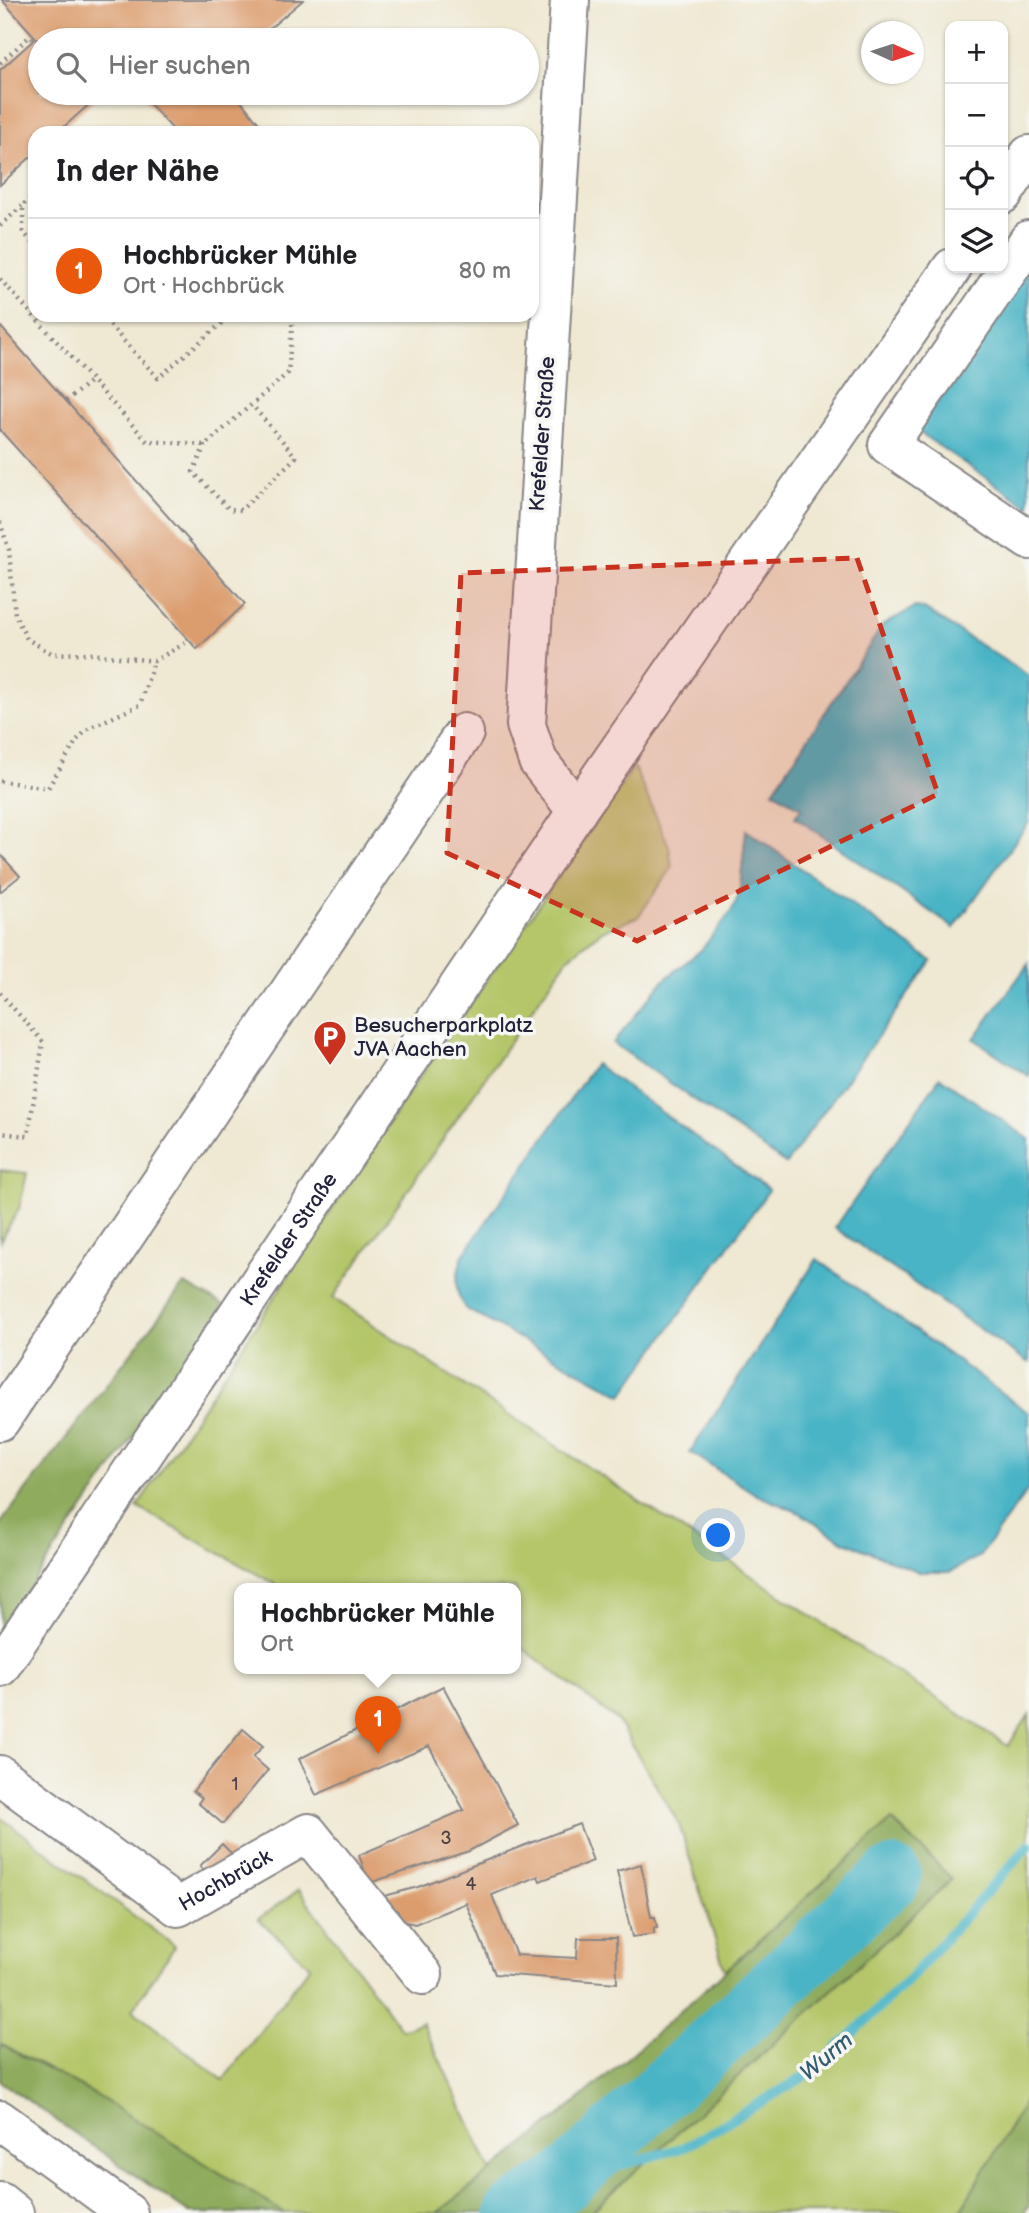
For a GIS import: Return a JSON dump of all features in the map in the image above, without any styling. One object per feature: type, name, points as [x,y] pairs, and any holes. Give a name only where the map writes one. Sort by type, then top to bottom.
[{"type":"street","name":"Krefelder Straße","points":[[570,0],[526,725],[538,761],[577,811]]},
{"type":"street","points":[[1008,186],[1029,155]]},
{"type":"street","points":[[1029,240],[888,445],[1029,540]]},
{"type":"street","name":"Krefelder Straße","points":[[0,1667],[577,811],[949,273]]},
{"type":"street","points":[[0,1421],[464,733]]},
{"type":"street","name":"Hochbrück","points":[[0,1775],[177,1907],[309,1833],[422,1975]]},
{"type":"street","points":[[0,2120],[128,2213]]},
{"type":"street","points":[[0,2202],[15,2213]]},
{"type":"path","points":[[0,63],[28,38]]},
{"type":"path","points":[[0,226],[28,200]]},
{"type":"path","points":[[23,205],[23,232],[28,237]]},
{"type":"path","points":[[0,279],[28,310]]},
{"type":"path","points":[[39,322],[147,441],[205,445]]},
{"type":"path","points":[[106,322],[158,378],[222,322]]},
{"type":"path","points":[[252,405],[296,457],[241,510],[229,509],[193,472],[205,445],[288,373],[292,322]]},
{"type":"path","points":[[66,401],[92,380]]},
{"type":"path","points":[[0,523],[9,550],[15,615],[27,639],[53,654],[83,653],[153,661],[189,641]]},
{"type":"path","points":[[0,781],[48,788],[77,740],[89,728],[140,705],[153,661]]},
{"type":"path","points":[[0,993],[43,1042],[28,1136],[0,1133]]},
{"type":"highlighted area","points":[[857,558],[938,794],[637,941],[447,853],[461,573]]},
{"type":"green space","points":[[634,767],[669,846],[672,868],[638,917],[602,931],[568,958],[333,1298],[1008,1746],[1029,1715],[1029,2095],[959,2213],[590,2213],[952,1879],[892,1820],[725,1971],[679,1824],[617,1720],[521,1647],[521,1583],[273,1583],[137,1507],[402,1103]]},
{"type":"green space","points":[[0,1170],[27,1173],[19,1209],[0,1241]]},
{"type":"green space","points":[[184,1284],[224,1305],[0,1630],[0,1524]]},
{"type":"green space","points":[[0,1817],[175,1946],[132,2010],[223,2080],[310,1966],[258,1919],[299,1890],[402,2030],[422,2022],[492,2172],[437,2213],[284,2213],[96,2095],[0,2044]]},
{"type":"green space","points":[[892,1820],[952,1879],[590,2213],[437,2213],[555,2120],[612,2071]]},
{"type":"green space","points":[[0,2044],[96,2095],[284,2213],[189,2213],[0,2081]]},
{"type":"green space","points":[[1029,2095],[1029,2205],[1024,2213],[959,2213]]},
{"type":"water","points":[[1029,267],[1029,507],[917,431]]},
{"type":"water","points":[[915,607],[924,609],[1029,676],[1029,822],[954,928],[795,817],[801,808],[773,791],[883,625]]},
{"type":"water","points":[[746,830],[932,961],[786,1164],[613,1043],[663,981],[701,950],[731,912],[739,895]]},
{"type":"water","points":[[1029,963],[1029,1076],[974,1039]]},
{"type":"water","points":[[595,1064],[769,1190],[622,1395],[466,1309],[459,1296],[457,1284],[462,1257]]},
{"type":"water","points":[[940,1077],[1029,1139],[1029,1363],[835,1228]]},
{"type":"water","points":[[817,1259],[1029,1413],[1029,1488],[980,1556],[950,1572],[919,1572],[843,1541],[800,1513],[757,1495],[690,1452]]},
{"type":"building","points":[[2,0],[303,0],[270,28],[28,29]]},
{"type":"building","points":[[28,45],[28,105],[88,105],[65,126],[28,126],[28,159],[0,185],[0,70]]},
{"type":"building","points":[[151,105],[244,105],[261,126],[170,126]]},
{"type":"building","points":[[0,326],[245,604],[197,649],[0,430]]},
{"type":"building","points":[[0,854],[20,876],[0,892]]},
{"type":"building","points":[[443,1686],[518,1825],[469,1851],[369,1883],[359,1855],[464,1810],[429,1746],[316,1795],[299,1759]]},
{"type":"building","points":[[243,1729],[263,1746],[253,1757],[268,1770],[223,1824],[198,1803],[202,1798],[193,1791]]},
{"type":"building","points":[[579,1824],[593,1861],[540,1881],[538,1876],[492,1895],[516,1955],[577,1958],[578,1938],[616,1938],[617,1983],[495,1974],[466,1903],[415,1924],[406,1922],[384,1896],[418,1887]]},
{"type":"building","points":[[222,1844],[234,1856],[212,1878],[200,1866]]},
{"type":"building","points":[[641,1864],[651,1917],[655,1917],[657,1928],[654,1928],[654,1934],[632,1937],[617,1871]]},
{"type":"waterway","name":"Wurm","points":[[565,2181],[685,2147],[814,2071],[912,1976],[1029,1845]]},
{"type":"waterway","name":"Wurm","points":[[515,2213],[565,2181],[892,1877]]},
{"type":"place","name":"Besucherparkplatz JVA Aachen","points":[[330,1067]]},
{"type":"place","name":"Hochbrücker Mühle","points":[[378,1754]]}]
